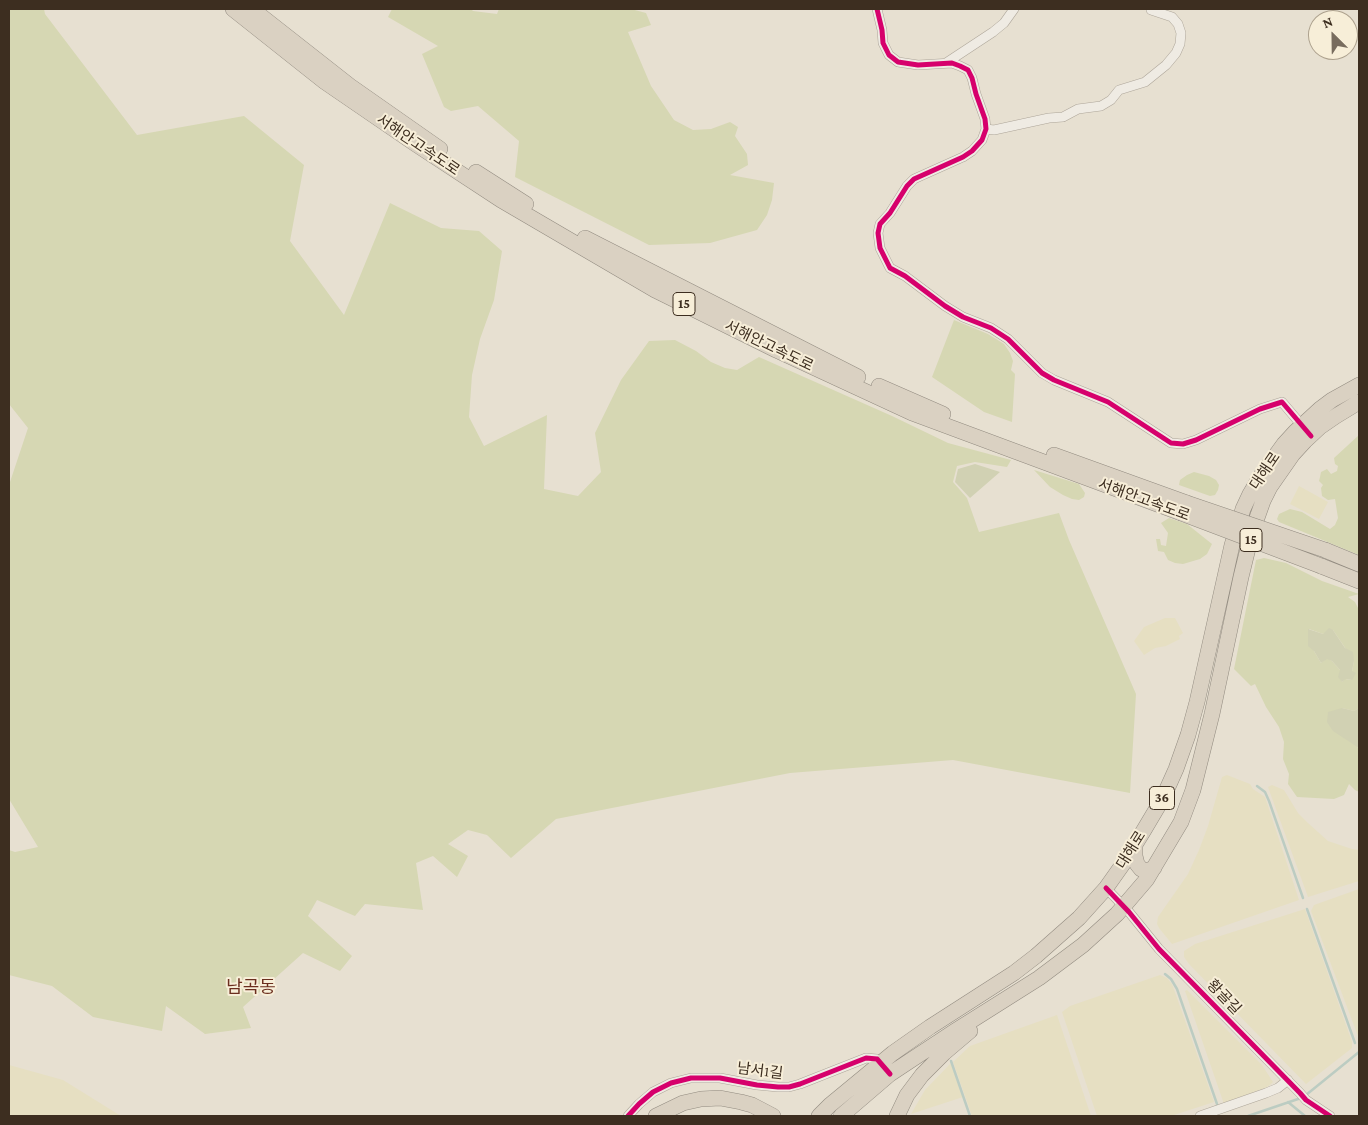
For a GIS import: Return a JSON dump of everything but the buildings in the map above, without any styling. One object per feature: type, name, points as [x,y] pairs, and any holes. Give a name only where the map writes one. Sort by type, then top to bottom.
[{"type":"highway","name":"서해안고속도로","points":[[233,9],[325,82],[414,144],[501,200],[655,290],[776,350],[912,412],[1184,508],[1325,550],[1359,564]]},
{"type":"highway","name":"서해안고속도로","points":[[252,9],[350,86],[441,149],[563,227],[860,378],[956,419],[1184,508],[1359,581]]},
{"type":"highway","name":"대해로","points":[[841,1116],[890,1074],[1063,961],[1101,930],[1147,880],[1182,822],[1193,790],[1256,516],[1270,486],[1293,454],[1306,431],[1332,400],[1359,385]]},
{"type":"highway","name":"대해로","points":[[819,1116],[881,1062],[930,1027],[1014,973],[1036,956],[1079,918],[1106,888],[1123,864],[1163,798],[1188,735],[1232,545],[1243,509],[1260,477],[1284,444],[1359,402]]},
{"type":"highway","points":[[1135,844],[1137,864],[1146,871],[1154,868]]},
{"type":"highway","points":[[1065,931],[1074,930],[1082,938],[1083,945]]},
{"type":"highway","points":[[897,1116],[907,1095],[931,1065],[1019,990]]},
{"type":"highway","points":[[656,1116],[673,1107],[693,1101],[720,1098],[741,1102],[773,1116]]},
{"type":"highway","points":[[667,1116],[688,1108],[718,1105],[738,1108],[760,1116]]},
{"type":"street","points":[[877,9],[883,44],[889,54],[898,62],[918,65],[946,63],[968,70],[985,119],[986,129],[982,140],[972,151],[914,179],[880,224],[878,233],[880,248],[890,268],[905,276],[963,317],[991,328],[1008,339],[1042,374],[1108,402],[1171,443],[1183,444],[1196,440],[1260,408],[1282,402],[1306,431]]},
{"type":"street","points":[[946,63],[999,28],[1014,9]]},
{"type":"street","points":[[986,129],[994,130],[1049,118],[1063,117],[1078,109],[1101,106],[1111,100],[1119,90],[1145,82],[1176,54],[1180,44],[1181,33],[1178,24],[1172,17],[1151,10]]},
{"type":"street","name":"황골길","points":[[1106,888],[1124,906],[1159,949],[1306,1100],[1330,1116]]},
{"type":"street","name":"남서1길","points":[[628,1116],[653,1092],[671,1083],[691,1078],[720,1078],[778,1088],[790,1087],[866,1058],[877,1059],[881,1062]]},
{"type":"street","points":[[881,1062],[890,1074]]},
{"type":"street","points":[[1200,1116],[1278,1088],[1288,1080]]},
{"type":"shaded area","points":[[1299,486],[1328,502],[1319,519],[1290,504]]},
{"type":"shaded area","points":[[1165,618],[1175,618],[1183,633],[1179,636],[1180,639],[1166,646],[1155,648],[1144,655],[1134,641],[1144,627]]},
{"type":"shaded area","points":[[1227,775],[1250,784],[1253,789],[1265,797],[1299,900],[1172,944],[1159,928],[1157,924],[1158,917],[1188,874],[1208,826],[1222,777]]},
{"type":"shaded area","points":[[1272,785],[1284,790],[1298,813],[1328,841],[1359,850],[1359,881],[1308,897],[1268,787]]},
{"type":"shaded area","points":[[1359,889],[1359,1039],[1311,911],[1314,905]]},
{"type":"shaded area","points":[[1305,909],[1352,1042],[1352,1048],[1306,1084],[1184,957],[1184,951],[1195,944]]},
{"type":"shaded area","points":[[1160,975],[1167,978],[1172,984],[1214,1102],[1171,1116],[1097,1116],[1062,1012],[1070,1006]]},
{"type":"shaded area","points":[[1187,990],[1262,1065],[1273,1082],[1271,1084],[1224,1104],[1185,991]]},
{"type":"shaded area","points":[[1057,1015],[1091,1116],[972,1116],[953,1062],[970,1046]]},
{"type":"shaded area","points":[[951,1063],[963,1097],[911,1114],[925,1090]]},
{"type":"shaded area","points":[[9,1065],[63,1080],[121,1116],[9,1116]]},
{"type":"green space","points":[[9,9],[44,9],[45,14],[137,135],[244,116],[304,165],[290,241],[344,315],[390,203],[441,228],[479,231],[502,251],[494,300],[480,339],[472,375],[469,417],[484,446],[547,415],[544,489],[578,496],[601,472],[595,433],[621,380],[649,341],[675,340],[696,351],[711,362],[725,368],[737,370],[759,357],[948,443],[1011,460],[1007,467],[975,462],[957,466],[953,482],[967,498],[979,532],[1059,513],[1136,694],[1130,793],[953,760],[790,773],[556,819],[511,858],[487,835],[468,830],[448,844],[468,856],[457,877],[433,856],[416,863],[423,910],[365,904],[355,916],[317,900],[308,916],[352,956],[340,971],[303,953],[243,1007],[251,1028],[205,1034],[166,1006],[162,1031],[93,1017],[52,986],[9,975],[9,850],[15,852],[38,847],[9,799],[9,485],[28,428],[9,404]]},
{"type":"green space","points":[[392,9],[471,9],[473,11],[497,14],[499,9],[631,9],[646,13],[651,25],[628,32],[651,86],[674,120],[693,130],[711,129],[730,122],[738,127],[735,136],[747,154],[748,165],[730,175],[774,183],[772,200],[767,215],[757,230],[710,243],[649,245],[515,177],[519,141],[478,106],[451,111],[444,107],[422,54],[438,46],[388,17]]},
{"type":"green space","points":[[954,320],[988,334],[1004,344],[1010,353],[1013,361],[1011,370],[1015,374],[1012,422],[984,412],[932,377]]},
{"type":"green space","points":[[1359,435],[1359,555],[1279,522],[1277,519],[1279,514],[1290,509],[1302,512],[1330,529],[1335,525],[1338,518],[1335,499],[1328,500],[1322,496],[1321,488],[1323,485],[1319,481],[1321,472],[1327,469],[1331,474],[1337,471],[1338,466],[1335,464],[1334,458]]},
{"type":"green space","points":[[975,464],[1000,472],[970,498],[955,482],[958,469]]},
{"type":"green space","points":[[1034,470],[1079,484],[1085,493],[1084,497],[1079,500],[1063,495],[1050,487]]},
{"type":"green space","points":[[1194,472],[1216,480],[1219,485],[1215,495],[1210,496],[1179,485],[1180,480]]},
{"type":"green space","points":[[1169,518],[1187,524],[1212,544],[1207,554],[1200,559],[1183,564],[1168,560],[1164,552],[1158,551],[1156,539],[1160,539],[1161,545],[1166,546],[1168,533],[1161,523]]},
{"type":"green space","points":[[1264,558],[1286,563],[1322,581],[1359,594],[1348,597],[1355,602],[1359,610],[1359,708],[1354,711],[1342,708],[1359,748],[1359,792],[1349,784],[1344,795],[1334,799],[1297,797],[1288,784],[1289,774],[1283,759],[1284,742],[1279,727],[1266,707],[1255,684],[1251,686],[1234,669],[1256,560]],"holes":[[[1309,629],[1323,634],[1333,630],[1354,661],[1352,680],[1345,679],[1342,682],[1340,670],[1327,658],[1321,663],[1314,651]]]},
{"type":"green space","points":[[1329,628],[1333,630],[1345,648],[1353,652],[1352,671],[1356,673],[1352,680],[1346,679],[1342,682],[1338,677],[1340,670],[1332,661],[1327,659],[1321,663],[1314,651],[1308,646],[1308,629],[1323,634]]},
{"type":"green space","points":[[1342,708],[1354,711],[1359,708],[1359,748],[1333,731],[1327,722],[1328,712]]},
{"type":"waterway","points":[[1257,786],[1265,792],[1269,801],[1303,898]]},
{"type":"waterway","points":[[1307,909],[1355,1043]]},
{"type":"waterway","points":[[1165,974],[1171,979],[1177,989],[1217,1104]]},
{"type":"waterway","points":[[1306,1095],[1359,1052]]},
{"type":"waterway","points":[[951,1061],[970,1116]]},
{"type":"waterway","points":[[1248,1116],[1301,1098]]},
{"type":"waterway","points":[[1288,1102],[1305,1116]]},
{"type":"cycle path","points":[[877,9],[883,43],[889,55],[898,62],[918,65],[952,63],[968,70],[985,119],[986,129],[982,140],[972,151],[914,179],[880,224],[878,233],[880,248],[890,268],[905,276],[963,317],[991,328],[1008,339],[1042,373],[1054,380],[1108,402],[1171,443],[1183,444],[1196,440],[1260,409],[1282,402],[1311,436]]},
{"type":"cycle path","points":[[1106,888],[1129,912],[1159,949],[1306,1100],[1330,1116]]},
{"type":"cycle path","points":[[628,1116],[653,1092],[671,1083],[691,1078],[720,1078],[757,1085],[789,1087],[866,1058],[877,1059],[890,1074]]},
{"type":"district","name":"남곡동","points":[[251,987]]}]
